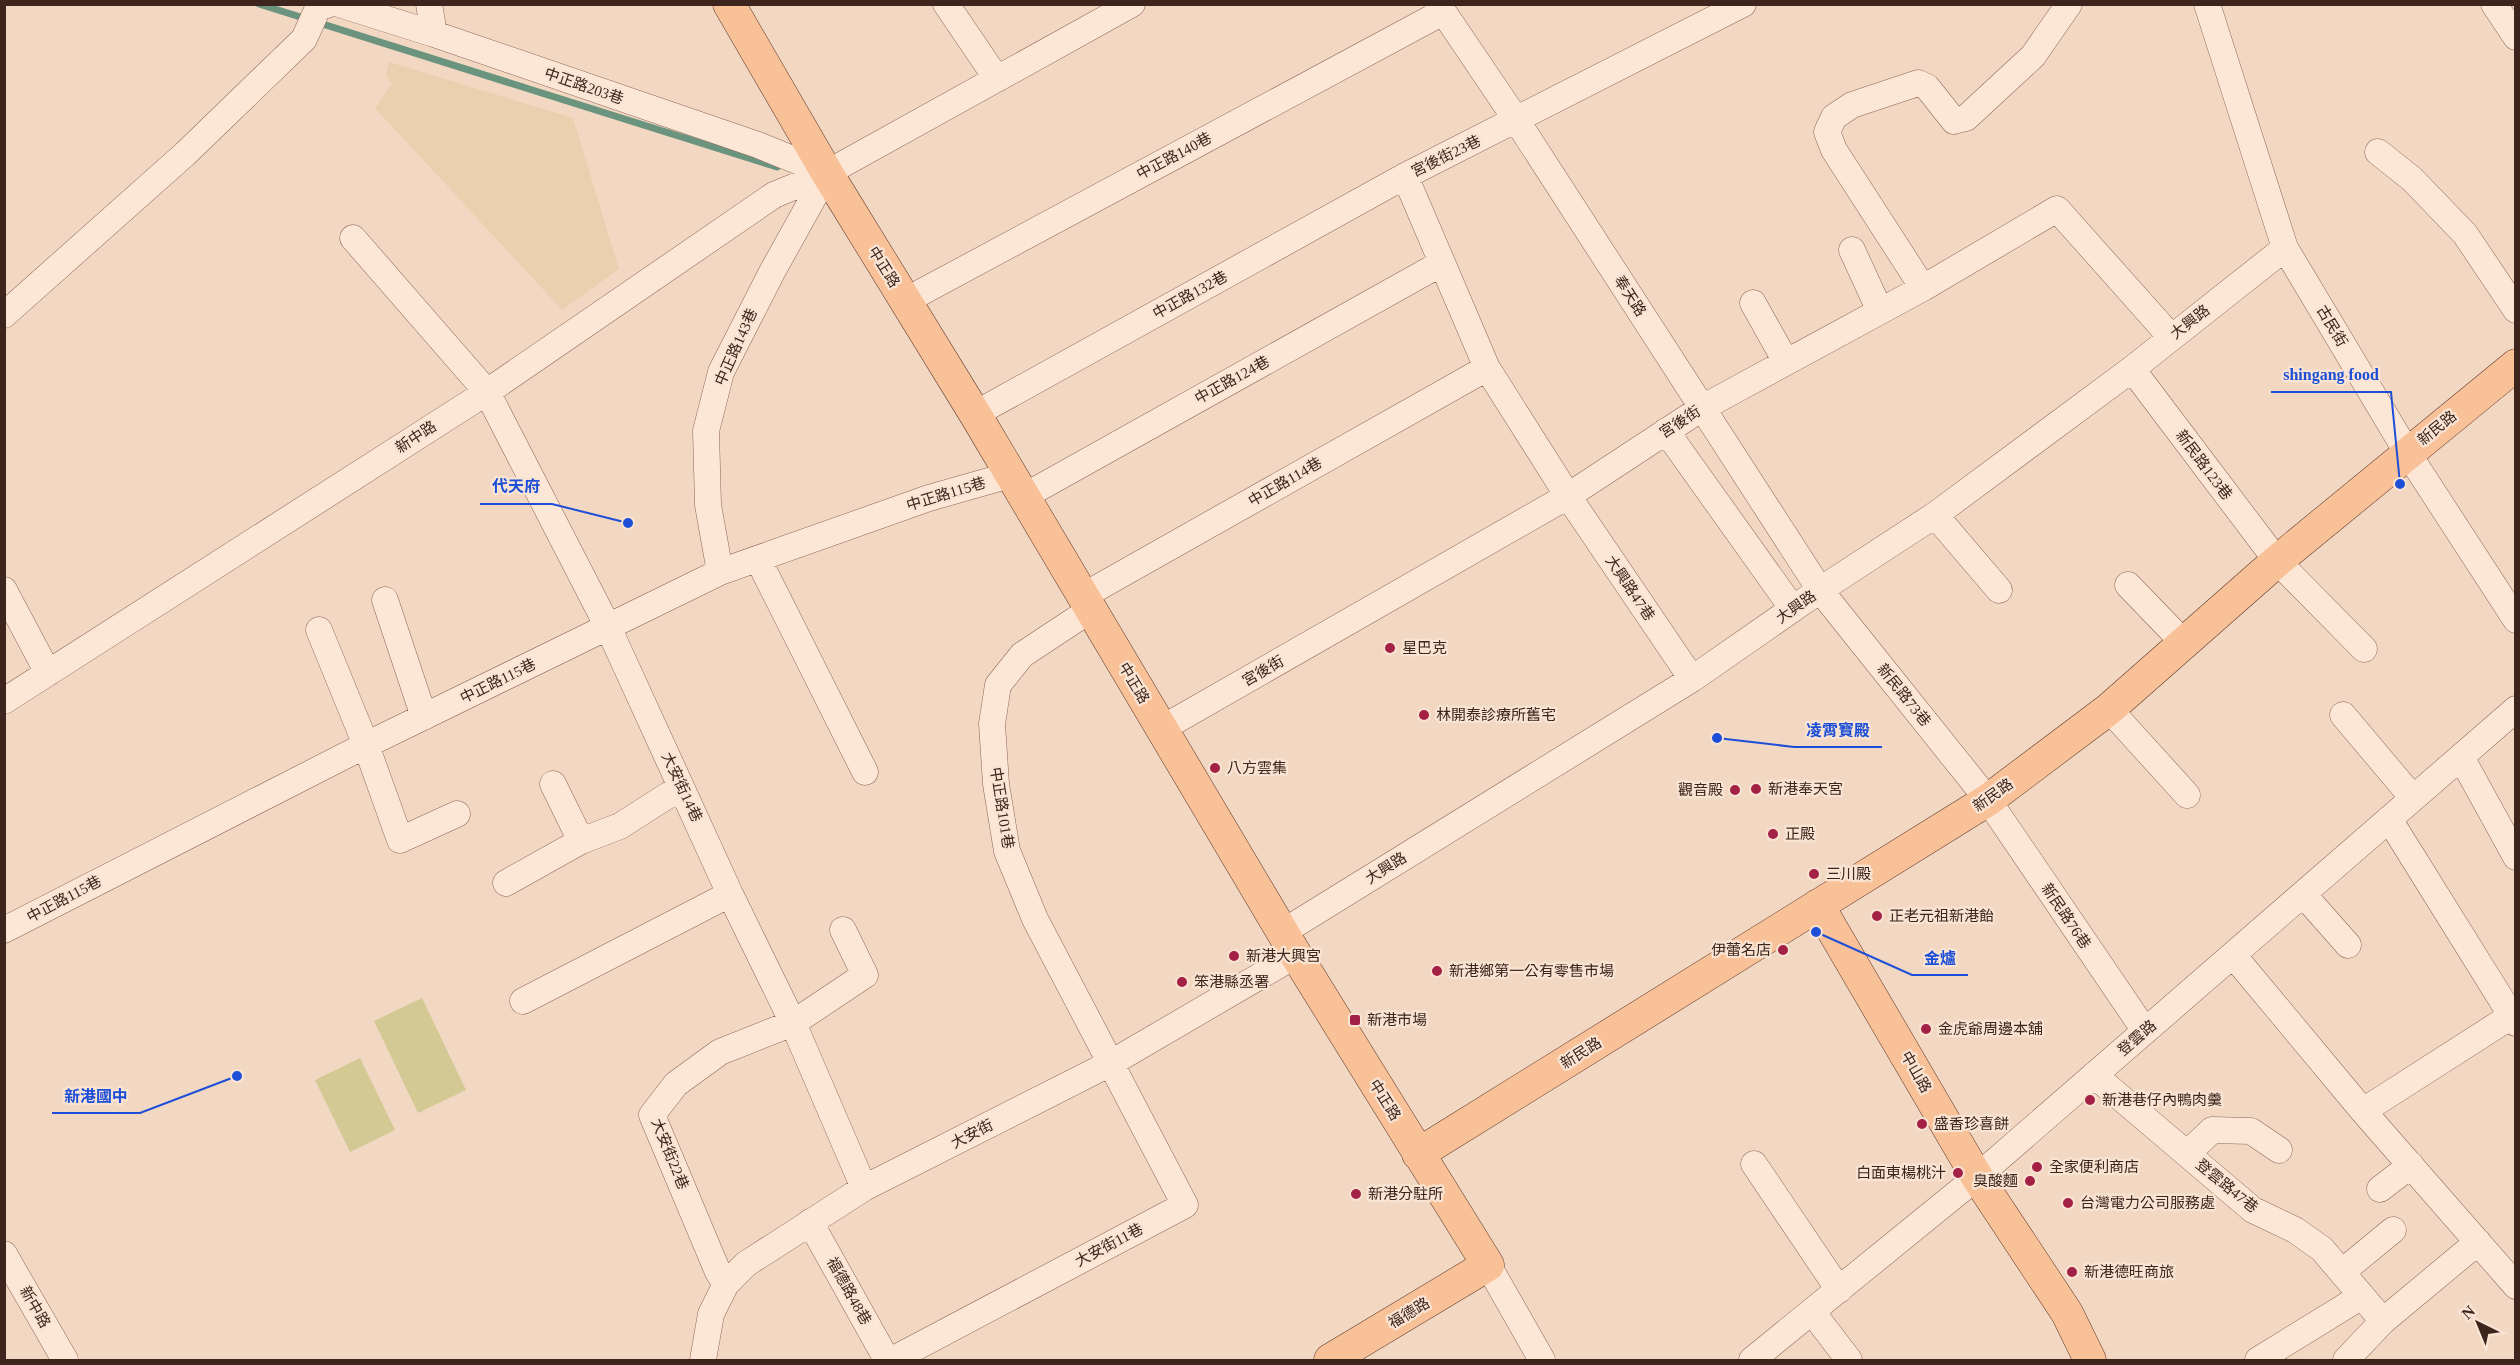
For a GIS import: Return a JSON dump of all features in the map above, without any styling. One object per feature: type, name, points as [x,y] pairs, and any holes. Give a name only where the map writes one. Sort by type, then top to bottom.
[{"type":"main road","name":"中正路","points":[[729,4],[827,173],[975,414],[1290,944],[1488,1265]]},
{"type":"main road","name":"新民路","points":[[1418,1154],[1988,800],[2109,709],[2277,561],[2407,452],[2516,365]]},
{"type":"main road","name":"中山路","points":[[1818,905],[1977,1177],[2067,1314],[2090,1360]]},
{"type":"main road","name":"福德路","points":[[1330,1360],[1488,1265]]},
{"type":"street","points":[[4,315],[185,153],[304,39],[318,8],[330,4]]},
{"type":"street","name":"中正路203巷","points":[[339,4],[434,34],[758,146],[827,173]]},
{"type":"street","points":[[429,4],[434,34]]},
{"type":"street","points":[[946,4],[997,79]]},
{"type":"street","name":"新中路","points":[[4,701],[487,392],[774,195],[827,173],[1132,4]]},
{"type":"street","name":"宮後街23巷","points":[[1568,496],[1486,368],[1405,176],[1743,4]]},
{"type":"street","points":[[1923,288],[1834,150],[1827,132],[1834,117],[1852,105],[1918,83],[1927,87],[1954,121],[1966,118],[2033,56],[2069,4]]},
{"type":"street","name":"古民街","points":[[2207,4],[2285,248],[2407,452],[2516,620]]},
{"type":"street","points":[[2494,4],[2516,37]]},
{"type":"street","name":"奉天路","points":[[1441,8],[1517,121],[1820,590]]},
{"type":"street","name":"中正路140巷","points":[[905,301],[1441,8]]},
{"type":"street","points":[[2378,152],[2412,179],[2465,234],[2516,310]]},
{"type":"street","name":"中正路143巷","points":[[720,572],[708,505],[706,432],[716,392],[722,372],[772,272],[827,173]]},
{"type":"street","name":"中正路132巷","points":[[975,414],[1405,176]]},
{"type":"street","name":"宮後街","points":[[1161,729],[1568,496],[1702,408],[1923,288],[2057,209],[2170,337]]},
{"type":"street","name":"大安街14巷","points":[[353,238],[487,392],[608,627],[730,894],[793,1023],[864,1188]]},
{"type":"street","name":"大興路","points":[[1290,944],[1692,679],[1820,590],[1935,515],[2132,369],[2285,248]]},
{"type":"street","points":[[1852,250],[1880,311]]},
{"type":"street","name":"中正路124巷","points":[[1016,486],[1442,263]]},
{"type":"street","points":[[1752,303],[1786,362]]},
{"type":"street","name":"中正路114巷","points":[[1087,603],[1486,368]]},
{"type":"street","name":"新民路123巷","points":[[2132,369],[2277,561],[2364,649]]},
{"type":"street","points":[[1666,431],[1793,609]]},
{"type":"street","name":"中正路115巷","points":[[4,930],[366,745],[720,572],[929,498],[1016,486]]},
{"type":"street","name":"大興路47巷","points":[[1568,496],[1692,679]]},
{"type":"street","points":[[1935,515],[2000,590]]},
{"type":"street","points":[[758,559],[865,772]]},
{"type":"street","points":[[2128,585],[2184,643]]},
{"type":"street","points":[[4,590],[48,673]]},
{"type":"street","name":"新民路73巷","points":[[1820,590],[1988,800]]},
{"type":"street","points":[[385,600],[424,717]]},
{"type":"street","name":"中正路101巷","points":[[1087,603],[1022,655],[998,685],[993,734],[996,784],[1007,851],[1035,920],[1111,1063]]},
{"type":"street","points":[[319,630],[366,745],[400,840],[457,814]]},
{"type":"street","points":[[2109,709],[2187,795]]},
{"type":"street","name":"登雲路","points":[[1752,1360],[1977,1177],[2516,709]]},
{"type":"street","points":[[2343,715],[2413,798]]},
{"type":"street","points":[[2461,757],[2516,856]]},
{"type":"street","points":[[553,784],[581,841]]},
{"type":"street","points":[[506,883],[581,841],[620,826],[681,787]]},
{"type":"street","name":"新民路76巷","points":[[1988,800],[2145,1031]]},
{"type":"street","points":[[2363,1111],[2514,1017],[2389,819]]},
{"type":"street","points":[[523,1001],[730,894]]},
{"type":"street","points":[[2303,894],[2348,945]]},
{"type":"street","points":[[793,1023],[865,975],[843,930]]},
{"type":"street","name":"大安街","points":[[703,1360],[711,1314],[726,1284],[746,1264],[864,1188],[1111,1063],[1290,944]]},
{"type":"street","points":[[2233,955],[2363,1111],[2516,1286]]},
{"type":"street","name":"大安街22巷","points":[[726,1284],[718,1272],[652,1114],[676,1084],[720,1052],[793,1023]]},
{"type":"street","name":"大安街11巷","points":[[892,1360],[1185,1205],[1111,1063]]},
{"type":"street","name":"登雲路47巷","points":[[2094,1075],[2253,1210],[2295,1230],[2322,1249],[2383,1321]]},
{"type":"street","points":[[2187,1154],[2212,1130],[2251,1131],[2279,1150]]},
{"type":"street","points":[[1754,1164],[1839,1290]]},
{"type":"street","points":[[2380,1189],[2411,1165]]},
{"type":"street","name":"福德路48巷","points":[[810,1222],[887,1360]]},
{"type":"street","points":[[2342,1272],[2393,1230]]},
{"type":"street","points":[[2346,1360],[2383,1321],[2478,1242]]},
{"type":"street","name":"新中路","points":[[4,1254],[65,1360]]},
{"type":"street","name":"中正路","points":[[1488,1265],[1542,1360]]},
{"type":"street","points":[[2259,1360],[2362,1296]]},
{"type":"street","points":[[1813,1312],[1849,1360]]},
{"type":"shaded area","points":[[389,62],[573,118],[619,269],[562,310],[375,108],[392,84],[386,75]]},
{"type":"shaded area","points":[[422,998],[466,1090],[418,1113],[374,1021]]},
{"type":"shaded area","points":[[360,1058],[395,1130],[350,1152],[315,1080]]},
{"type":"waterway","points":[[259,4],[777,167]]},
{"type":"place","name":"shingang food","points":[[2400,484]]},
{"type":"place","name":"代天府","points":[[628,523]]},
{"type":"place","name":"星巴克","points":[[1390,648]]},
{"type":"place","name":"林開泰診療所舊宅","points":[[1424,715]]},
{"type":"place","name":"凌霄寶殿","points":[[1717,738]]},
{"type":"place","name":"八方雲集","points":[[1215,768]]},
{"type":"place","name":"新港奉天宮","points":[[1756,789]]},
{"type":"place","name":"觀音殿","points":[[1735,790]]},
{"type":"place","name":"正殿","points":[[1773,834]]},
{"type":"place","name":"三川殿","points":[[1814,874]]},
{"type":"place","name":"正老元祖新港飴","points":[[1877,916]]},
{"type":"place","name":"金爐","points":[[1816,932]]},
{"type":"place","name":"伊蕾名店","points":[[1783,950]]},
{"type":"place","name":"新港大興宮","points":[[1234,956]]},
{"type":"place","name":"新港鄉第一公有零售市場","points":[[1437,971]]},
{"type":"place","name":"笨港縣丞署","points":[[1182,982]]},
{"type":"place","name":"新港市場","points":[[1355,1020]]},
{"type":"place","name":"金虎爺周邊本舖","points":[[1926,1029]]},
{"type":"place","name":"新港國中","points":[[237,1076]]},
{"type":"place","name":"新港巷仔內鴨肉羹","points":[[2090,1100]]},
{"type":"place","name":"盛香珍喜餅","points":[[1922,1124]]},
{"type":"place","name":"全家便利商店","points":[[2037,1167]]},
{"type":"place","name":"白面東楊桃汁","points":[[1958,1173]]},
{"type":"place","name":"臭酸麵","points":[[2030,1181]]},
{"type":"place","name":"新港分駐所","points":[[1356,1194]]},
{"type":"place","name":"台灣電力公司服務處","points":[[2068,1203]]},
{"type":"place","name":"新港德旺商旅","points":[[2072,1272]]}]
